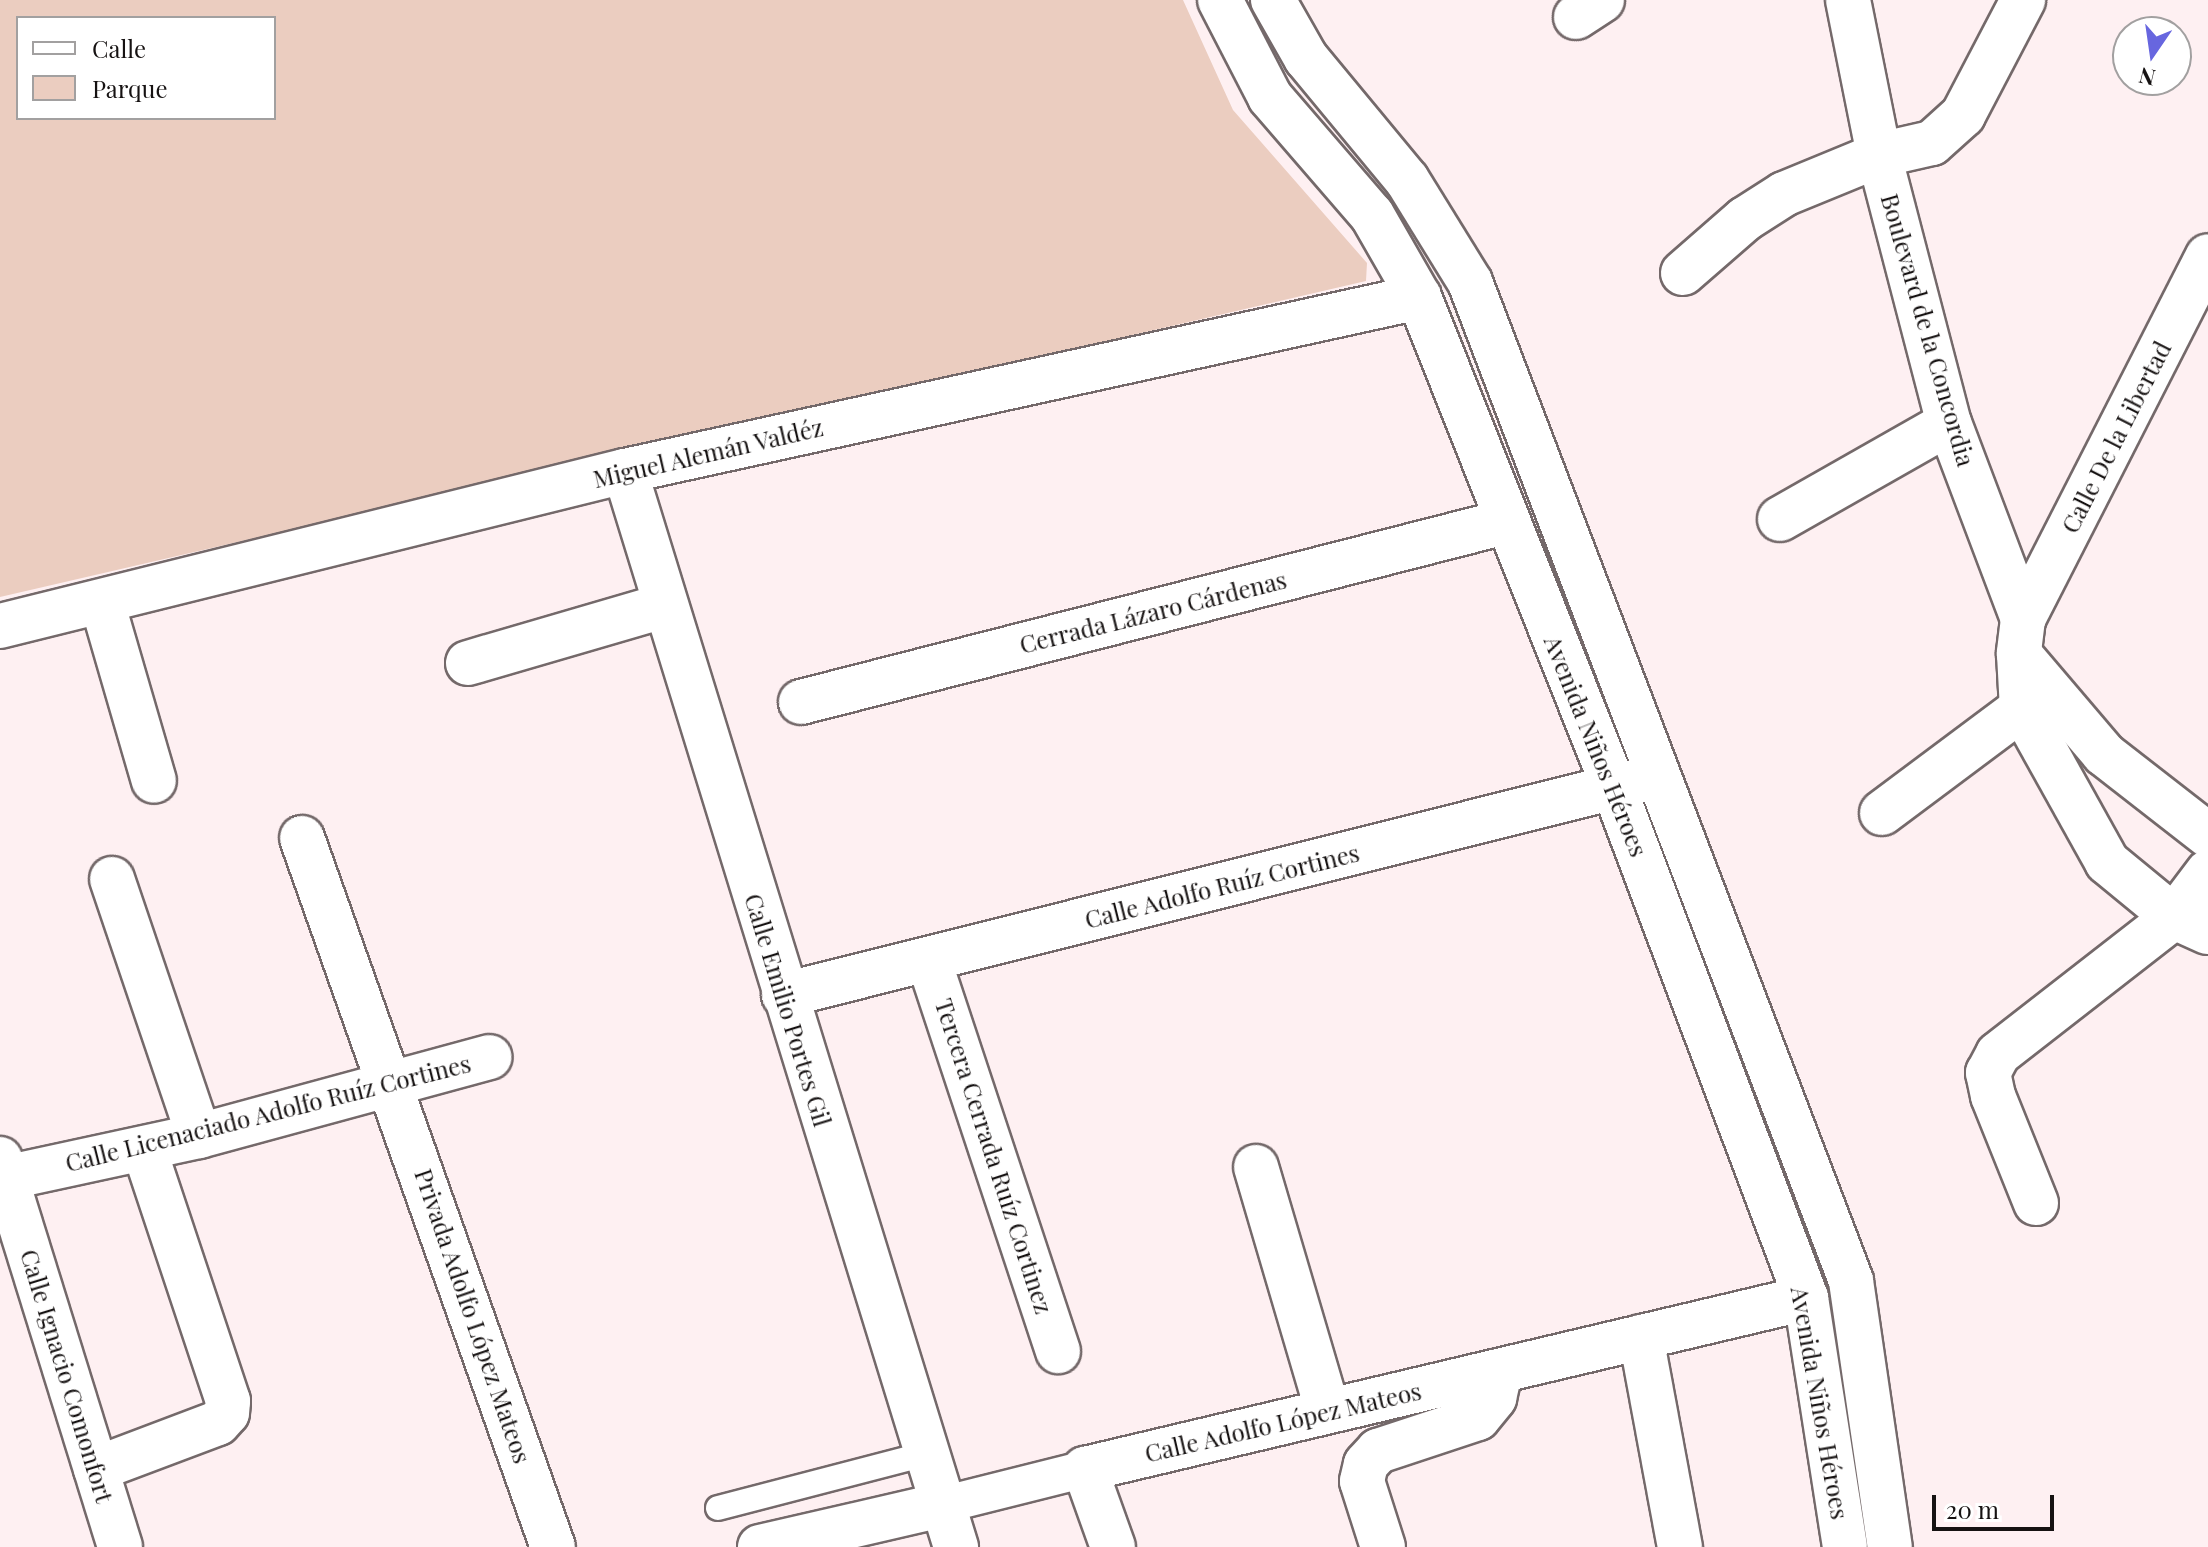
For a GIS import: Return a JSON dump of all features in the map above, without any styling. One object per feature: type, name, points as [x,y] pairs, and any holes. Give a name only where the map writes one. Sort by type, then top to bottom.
[{"type":"street","name":"Avenida Niños Héroes","points":[[1220,0],[1270,97],[1372,215],[1419,297],[1505,522],[1613,785],[1806,1298],[1845,1547]]},
{"type":"street","name":"Avenida Niños Héroes","points":[[1273,0],[1306,58],[1407,180],[1470,282],[1851,1281],[1890,1547]]},
{"type":"street","name":"Boulevard de la Concordia","points":[[1848,0],[1879,155],[1949,423],[2021,636],[2034,700],[2107,862],[2191,924]]},
{"type":"street","points":[[1683,273],[1745,219],[1784,194],[1879,155],[1932,143],[1963,115],[2023,0]]},
{"type":"street","name":"Calle De la Libertad","points":[[2021,636],[2208,256]]},
{"type":"street","name":"Miguel Alemán Valdéz","points":[[0,626],[625,471],[1419,297]]},
{"type":"street","points":[[1780,519],[1949,423]]},
{"type":"street","name":"Calle Emilio Portes Gil","points":[[625,471],[663,606],[956,1547]]},
{"type":"street","name":"Cerrada Lázaro Cárdenas","points":[[801,702],[1505,522]]},
{"type":"street","points":[[102,602],[154,781]]},
{"type":"street","points":[[468,663],[663,606]]},
{"type":"street","name":"Boulevard de la Concordia","points":[[2034,700],[2208,835]]},
{"type":"street","points":[[1882,813],[2034,700]]},
{"type":"street","name":"Calle Adolfo Ruíz Cortines","points":[[784,995],[929,961],[1613,785],[1660,776]]},
{"type":"street","name":"Privada Adolfo López Mateos","points":[[302,838],[393,1085],[553,1547]]},
{"type":"street","points":[[2036,1203],[1988,1073],[1998,1054],[2191,924],[2208,872]]},
{"type":"street","points":[[112,879],[199,1136]]},
{"type":"street","name":"Tercera Cerrada Ruíz Cortinez","points":[[929,961],[1058,1351]]},
{"type":"street","name":"Calle Licenaciado Adolfo Ruíz Cortines","points":[[2,1172],[144,1149],[489,1057]]},
{"type":"street","points":[[96,1469],[218,1423],[227,1413],[228,1401],[144,1149]]},
{"type":"street","points":[[1256,1167],[1328,1411]]},
{"type":"street","name":"Calle Ignacio Comonfort","points":[[2,1172],[120,1547]]},
{"type":"street","name":"Calle Adolfo López Mateos","points":[[760,1547],[1806,1298]]},
{"type":"street","points":[[1641,1337],[1680,1547]]},
{"type":"street","points":[[1383,1547],[1362,1481],[1366,1464],[1378,1451],[1478,1418],[1494,1398],[1500,1371]]},
{"type":"street","points":[[1085,1469],[1113,1547]]},
{"type":"lane","points":[[718,1508],[926,1454]]},
{"type":"green space","points":[[0,0],[1183,0],[1233,110],[1367,263],[1366,281],[0,597]]}]
